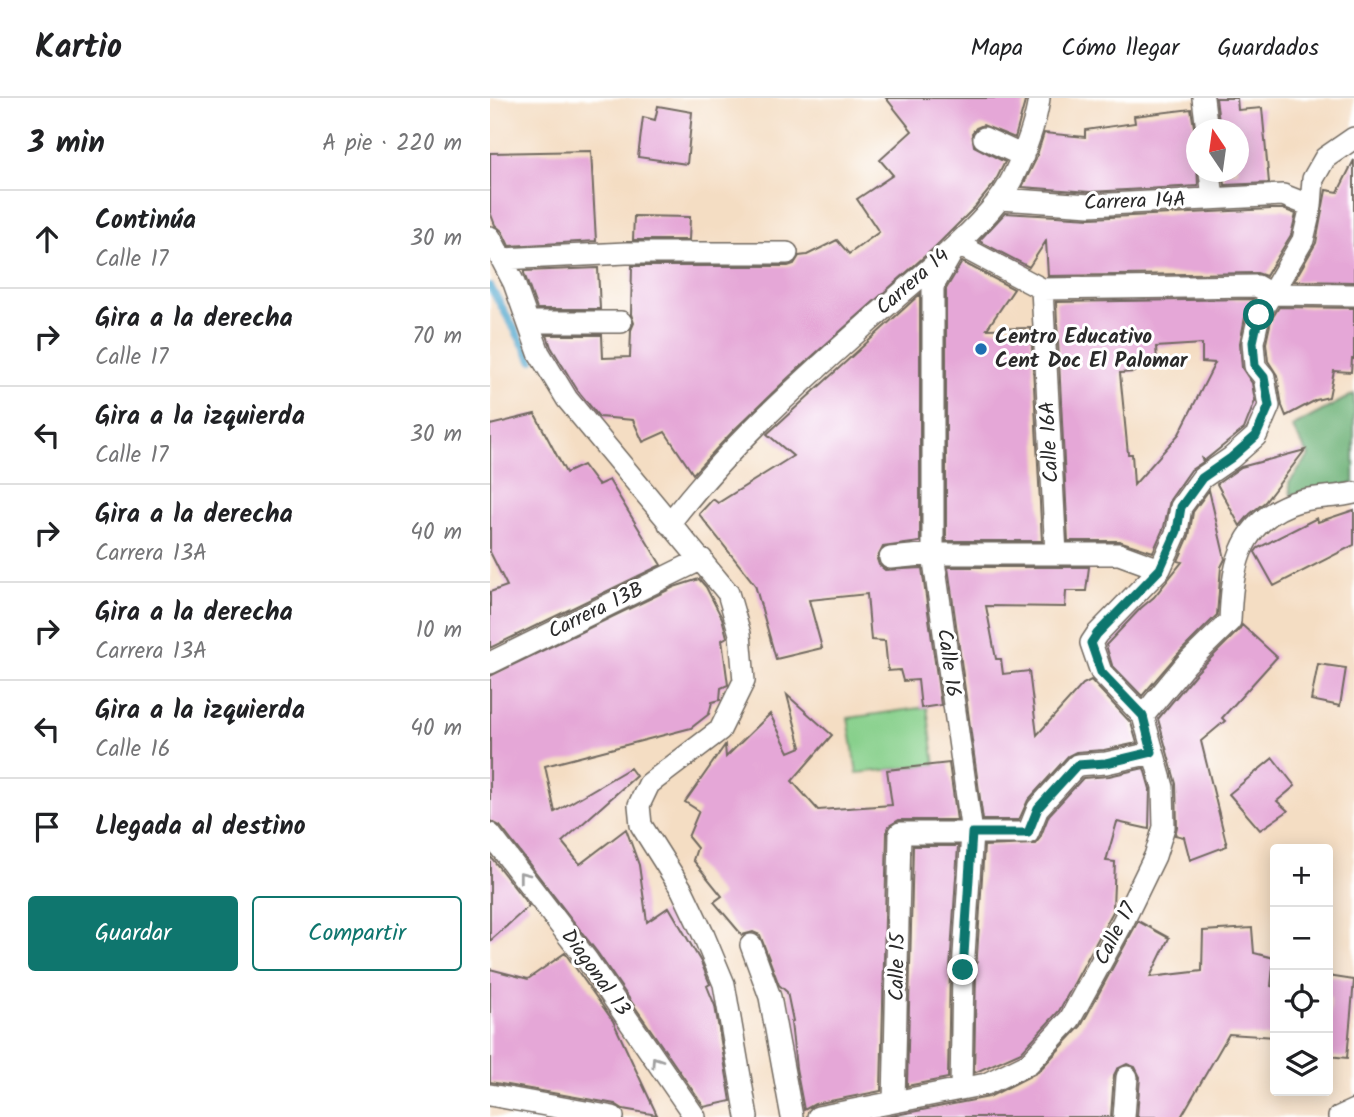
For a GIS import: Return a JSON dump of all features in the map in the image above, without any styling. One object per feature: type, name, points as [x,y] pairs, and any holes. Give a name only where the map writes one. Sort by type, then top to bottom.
[{"type":"street","points":[[957,244],[1000,199],[1023,156],[1039,98]]},
{"type":"street","points":[[1203,98],[1206,119]]},
{"type":"street","points":[[984,138],[1023,156]]},
{"type":"street","name":"Calle 17","points":[[818,1117],[894,1102],[922,1107],[961,1089],[986,1084],[1029,1063],[1070,1019],[1092,981],[1147,874],[1164,828],[1163,787],[1143,716],[1101,672],[1091,643],[1160,569],[1177,531],[1181,507],[1202,478],[1256,436],[1269,406],[1264,377],[1255,366],[1253,342],[1259,315],[1303,240],[1311,206],[1313,179],[1325,158],[1354,138]]},
{"type":"street","points":[[1211,182],[1213,199]]},
{"type":"street","name":"Carrera 14A","points":[[1000,199],[1090,205],[1283,195],[1311,206]]},
{"type":"street","points":[[490,237],[514,282],[539,353],[567,399],[728,593],[740,634],[744,681],[720,730],[649,784],[639,805],[641,825],[682,891],[724,984],[747,1117]]},
{"type":"street","name":"Carrera 14","points":[[669,524],[723,457],[844,344],[957,244],[1042,289],[1257,286],[1271,294],[1354,295]]},
{"type":"street","name":"Calle 16","points":[[957,244],[933,286],[933,554],[972,833],[963,970],[961,1089]]},
{"type":"street","points":[[502,258],[626,253],[787,253]]},
{"type":"street","name":"Calle 16A","points":[[1042,289],[1056,554]]},
{"type":"street","points":[[529,322],[621,322]]},
{"type":"street","points":[[1143,716],[1186,664],[1230,621],[1231,587],[1242,544],[1259,522],[1291,503],[1354,493]]},
{"type":"street","points":[[890,558],[933,554],[1119,554],[1160,569]]},
{"type":"street","name":"Carrera 13B","points":[[490,663],[702,559]]},
{"type":"street","points":[[972,833],[1028,833],[1038,808],[1077,765],[1106,763],[1152,752]]},
{"type":"street","name":"Calle 15","points":[[894,1102],[900,833],[972,833]]},
{"type":"street","name":"Diagonal 13","points":[[490,834],[587,960],[695,1117]]},
{"type":"street","points":[[751,945],[770,997],[792,1117]]},
{"type":"street","points":[[1124,1117],[1127,1077]]},
{"type":"street","points":[[490,1095],[613,1117]]},
{"type":"street","points":[[1339,1117],[1354,1110]]},
{"type":"green space","points":[[1354,394],[1354,483],[1291,495],[1289,483],[1309,456],[1292,427]]},
{"type":"green space","points":[[927,707],[935,765],[857,773],[848,718]]},
{"type":"building","points":[[886,98],[1026,98],[1015,138],[983,125],[972,133],[974,146],[1005,162],[994,184],[975,207],[934,248],[789,377],[693,474],[665,432],[643,442],[633,420],[599,417],[578,391],[551,347],[547,335],[602,335],[603,358],[630,357],[631,330],[634,323],[631,314],[632,266],[788,266],[794,264],[799,256],[807,255],[837,240],[849,254],[879,232],[857,199],[893,175],[880,160],[912,131]]},
{"type":"building","points":[[1216,98],[1237,98],[1238,110],[1262,108],[1269,183],[1225,185],[1225,182],[1249,182],[1249,119],[1219,119]]},
{"type":"building","points":[[658,106],[692,112],[687,164],[638,157],[643,117],[655,120]]},
{"type":"building","points":[[1191,109],[1193,119],[1186,119],[1186,182],[1198,182],[1198,186],[1090,192],[1022,187],[1035,161],[1044,133],[1085,137],[1085,130],[1135,123],[1134,116]]},
{"type":"building","points":[[591,151],[596,241],[509,246],[490,212],[490,153]]},
{"type":"building","points":[[1354,160],[1354,282],[1294,281],[1316,243],[1326,190],[1338,192]]},
{"type":"building","points":[[1283,209],[1296,214],[1291,235],[1266,276],[1257,273],[1048,276],[1046,241],[1029,267],[979,241],[1005,213],[1091,218]]},
{"type":"building","points":[[634,216],[690,217],[689,240],[633,240]]},
{"type":"building","points":[[962,262],[1014,289],[987,329],[1031,328],[1042,541],[946,541],[946,289]]},
{"type":"building","points":[[598,268],[600,309],[537,309],[524,273],[524,271]]},
{"type":"building","points":[[920,294],[920,542],[883,547],[877,559],[885,570],[922,568],[941,705],[921,708],[918,680],[903,681],[900,670],[888,671],[885,641],[871,640],[867,594],[809,600],[822,648],[776,659],[755,585],[699,514],[713,499],[718,503],[793,456],[767,434]]},
{"type":"building","points":[[1253,299],[1246,312],[1240,343],[1242,368],[1252,383],[1255,401],[1244,429],[1204,461],[1201,457],[1203,462],[1191,470],[1170,500],[1164,527],[1153,552],[1119,541],[1068,541],[1056,302]],"holes":[[[1202,344],[1202,362],[1215,363],[1179,434],[1134,485],[1132,454],[1128,454],[1120,373],[1135,372],[1136,364],[1157,360],[1156,347]]]},
{"type":"building","points":[[1279,307],[1354,308],[1354,359],[1351,372],[1334,371],[1329,397],[1316,400],[1286,416],[1277,375],[1268,361],[1266,343],[1271,320]]},
{"type":"building","points":[[535,414],[566,473],[583,465],[598,485],[609,480],[661,565],[490,648],[490,592],[507,586],[490,552],[490,425]]},
{"type":"building","points":[[1305,450],[1265,502],[1240,526],[1217,484],[1241,467]]},
{"type":"building","points":[[1209,490],[1225,559],[1221,567],[1217,615],[1177,655],[1142,696],[1112,665],[1106,645],[1154,597],[1182,562],[1178,561],[1189,536],[1193,512]]},
{"type":"building","points":[[1354,510],[1354,545],[1274,586],[1255,552],[1258,548],[1317,518],[1318,522]]},
{"type":"building","points":[[948,567],[1089,567],[1086,591],[1066,591],[1065,607],[986,606],[996,659],[1001,659],[1003,674],[1029,671],[1037,735],[1083,684],[1091,680],[1131,723],[1137,743],[1104,750],[1076,752],[1068,756],[1028,800],[1019,820],[983,820]]},
{"type":"building","points":[[699,579],[722,618],[727,637],[722,640],[728,685],[721,688],[720,700],[712,702],[709,714],[691,728],[545,766],[555,812],[630,768],[636,776],[562,842],[580,864],[626,829],[639,865],[647,922],[669,907],[701,962],[715,1006],[731,1101],[704,1107],[597,952],[500,826],[490,821],[490,676],[674,587]]},
{"type":"building","points":[[1242,625],[1277,657],[1222,718],[1225,721],[1201,741],[1227,846],[1190,860],[1184,837],[1175,835],[1176,784],[1158,719],[1196,673]]},
{"type":"building","points":[[1318,664],[1346,668],[1340,706],[1311,700]]},
{"type":"building","points":[[787,695],[832,735],[792,781],[818,810],[892,805],[887,770],[949,763],[957,820],[899,820],[889,826],[887,832],[881,1091],[815,1104],[804,1110],[787,992],[779,985],[760,935],[753,932],[742,935],[714,902],[722,896],[693,860],[697,848],[688,837],[699,811],[685,802],[725,745],[726,757],[770,714],[789,752],[801,747]]},
{"type":"building","points":[[1273,758],[1295,786],[1277,801],[1288,811],[1260,830],[1229,794]]},
{"type":"building","points":[[1144,768],[1150,789],[1149,829],[1117,822],[1106,861],[1115,862],[1115,908],[1059,1011],[1021,1052],[974,1073],[976,971],[984,846],[1035,844],[1049,815],[1083,778],[1109,776]]},
{"type":"building","points":[[913,846],[958,846],[950,969],[948,1078],[907,1086]]},
{"type":"building","points":[[490,856],[529,906],[490,941]]},
{"type":"building","points":[[1138,921],[1169,938],[1150,977],[1202,971],[1203,931],[1252,928],[1254,953],[1270,957],[1270,1037],[1229,1034],[1181,1117],[1137,1117],[1140,1077],[1135,1067],[1127,1064],[1117,1069],[1114,1075],[1111,1117],[886,1117],[989,1097],[1038,1072],[1081,1026]]},
{"type":"building","points":[[565,953],[613,1021],[657,1115],[623,1109],[615,1104],[490,1082],[490,969],[528,979]]},
{"type":"building","points":[[1333,977],[1354,980],[1347,1058],[1333,1057]]},
{"type":"waterway","points":[[490,286],[532,360]]},
{"type":"place","name":"Centro Educativo Cent Doc El Palomar","points":[[981,349]]},
{"type":"route","points":[[963,970],[972,833],[1028,833],[1038,808],[1077,765],[1106,763],[1152,752],[1143,716],[1101,672],[1091,643],[1160,569],[1177,531],[1181,507],[1202,478],[1256,436],[1269,406],[1264,377],[1255,366],[1253,342],[1259,315]]}]
